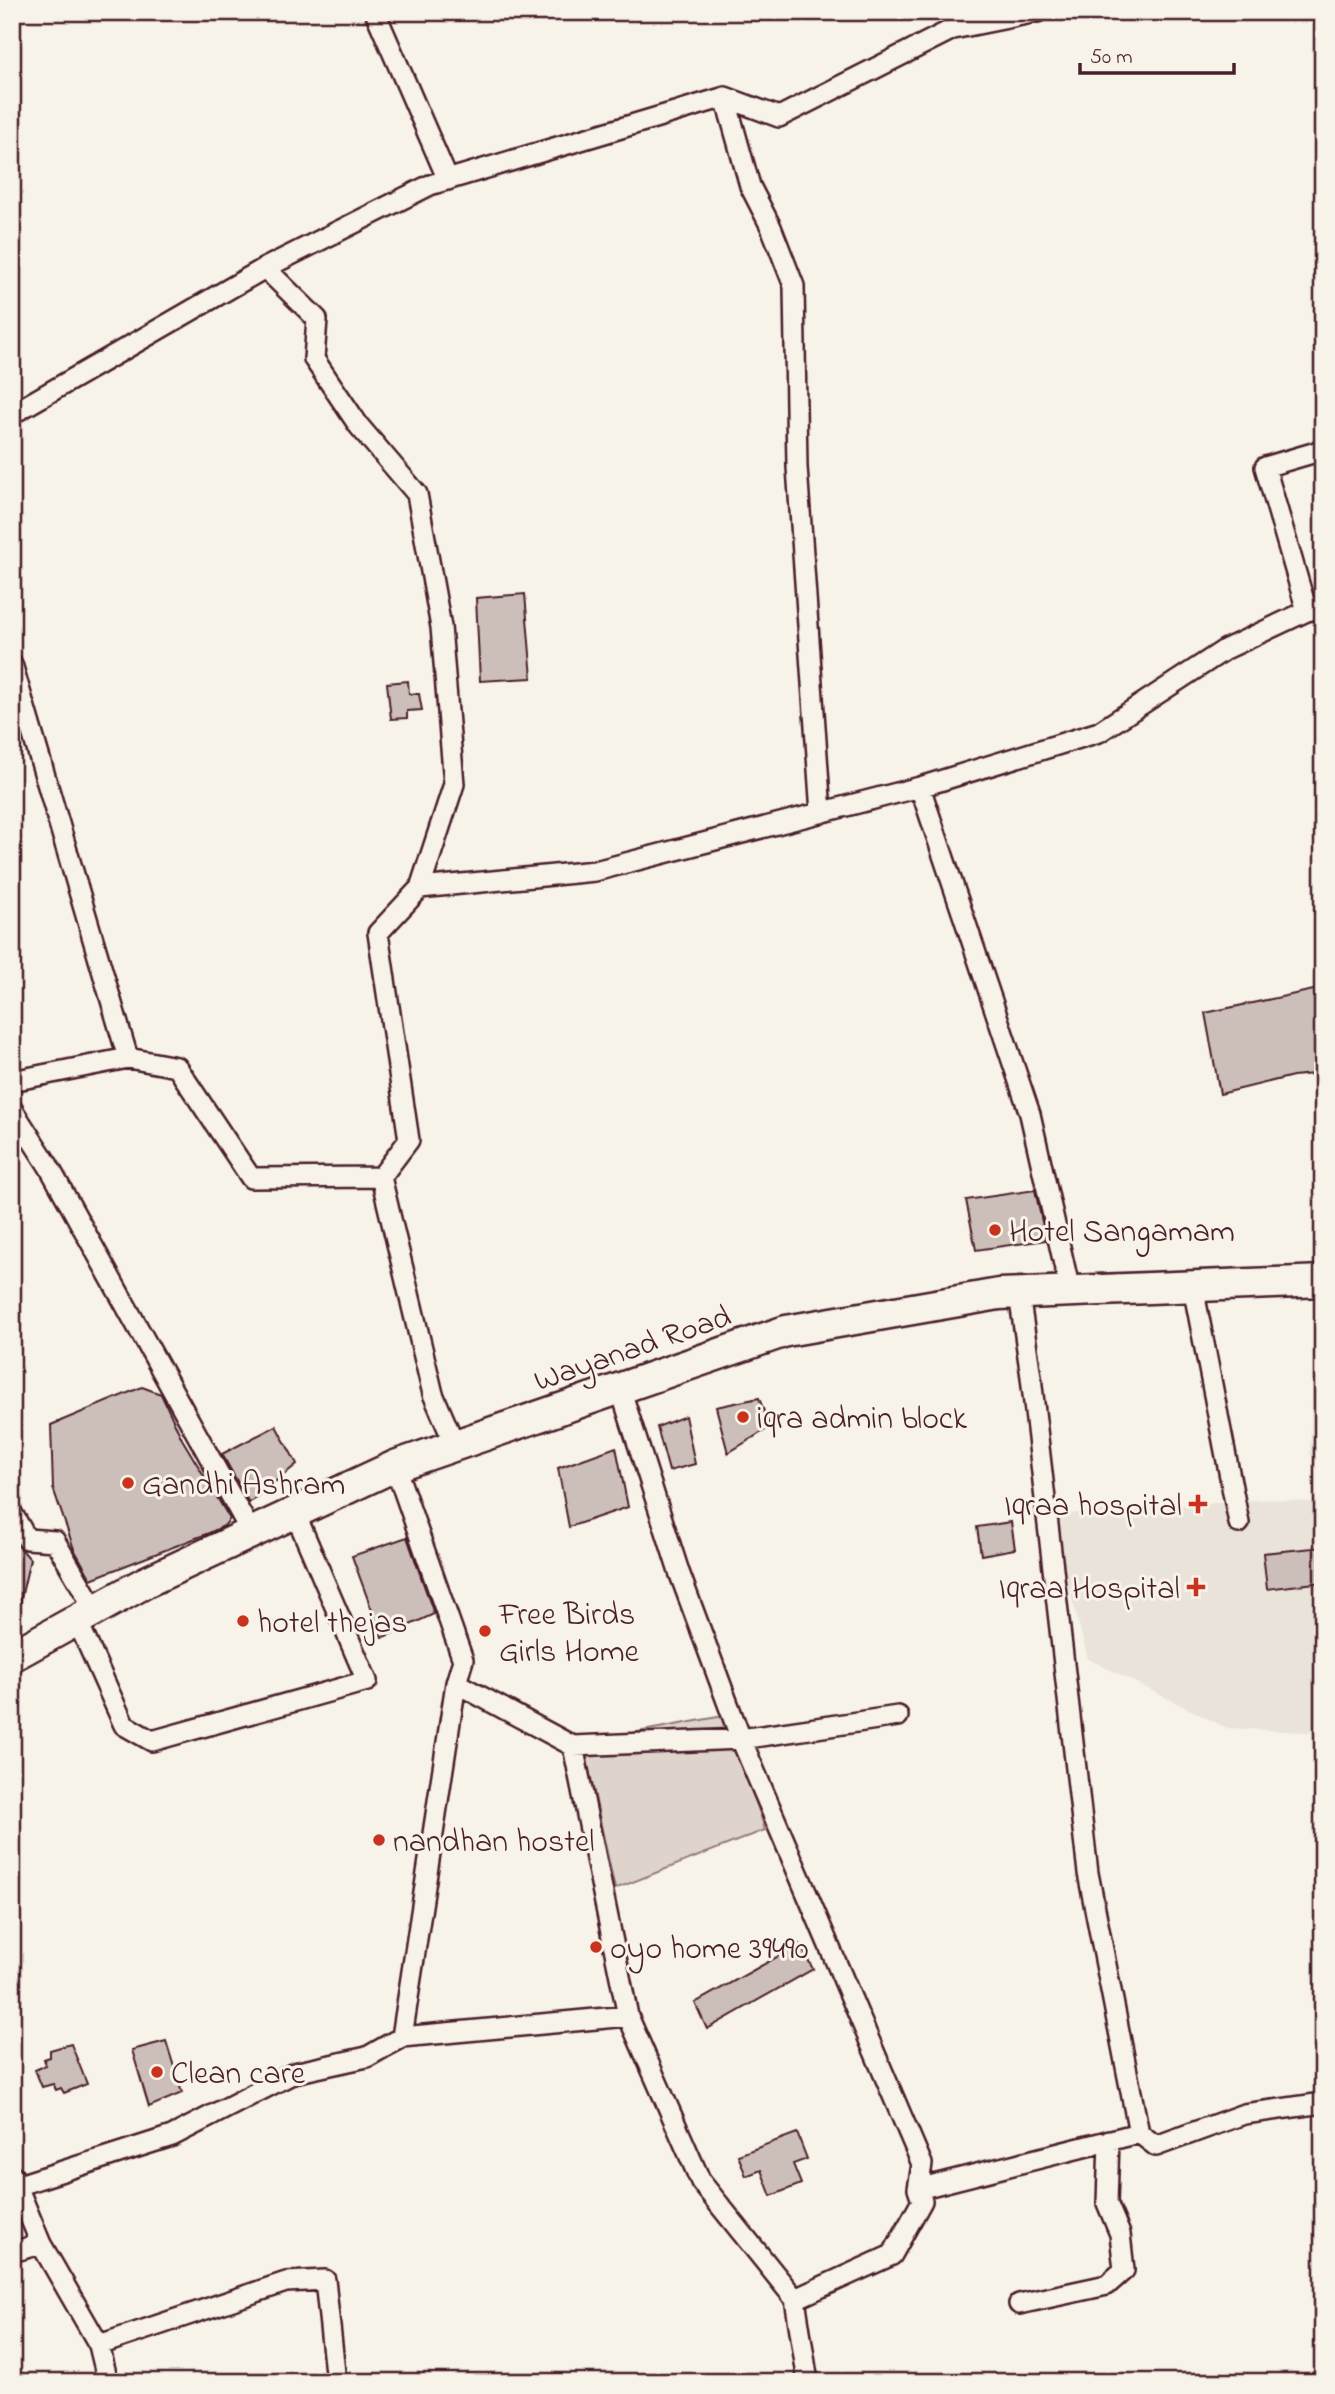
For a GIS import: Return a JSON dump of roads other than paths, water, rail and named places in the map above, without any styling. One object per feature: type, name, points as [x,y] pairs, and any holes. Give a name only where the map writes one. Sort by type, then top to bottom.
[{"type":"main road","name":"Wayanad Road","points":[[12,1656],[146,1582],[395,1466],[786,1331],[1018,1294],[1323,1281]]},
{"type":"street","points":[[375,12],[448,180]]},
{"type":"street","points":[[12,414],[265,268],[430,185],[725,97],[779,117],[980,18],[1037,12]]},
{"type":"street","points":[[725,97],[750,186],[771,227],[794,286],[797,467],[821,813]]},
{"type":"street","points":[[265,268],[317,319],[314,359],[359,426],[417,494],[441,627],[454,784],[420,888],[378,933],[409,1140],[381,1177]]},
{"type":"street","points":[[420,888],[595,871],[920,787],[1099,732],[1226,649],[1315,609],[1265,467],[1323,450]]},
{"type":"street","points":[[12,664],[128,1058]]},
{"type":"street","points":[[920,787],[1030,1114],[1070,1292]]},
{"type":"street","points":[[12,1081],[128,1058],[177,1067],[251,1178],[381,1177]]},
{"type":"street","points":[[12,1109],[48,1165],[252,1534]]},
{"type":"street","points":[[381,1177],[433,1394],[455,1445]]},
{"type":"street","points":[[1193,1287],[1239,1523]]},
{"type":"street","points":[[1018,1294],[1031,1377],[1088,1873],[1139,2133],[1156,2146],[1244,2114],[1323,2103]]},
{"type":"street","points":[[620,1388],[679,1572],[741,1739],[922,2164],[918,2189],[922,2201],[892,2255],[795,2299]]},
{"type":"street","points":[[395,1466],[463,1660],[456,1683],[402,2037]]},
{"type":"street","points":[[12,1513],[27,1539],[55,1541],[86,1615],[124,1725],[152,1741],[367,1681],[295,1513]]},
{"type":"street","points":[[456,1683],[573,1746],[741,1739],[898,1716]]},
{"type":"street","points":[[573,1746],[628,2016],[701,2182],[795,2299],[808,2382]]},
{"type":"street","points":[[108,2382],[99,2345],[41,2244],[14,2181],[172,2136],[294,2073],[367,2057],[402,2037],[628,2016]]},
{"type":"street","points":[[918,2189],[1139,2133]]},
{"type":"street","points":[[1019,2304],[1107,2285],[1124,2270],[1120,2234],[1107,2203],[1109,2140]]},
{"type":"street","points":[[12,2252],[41,2244]]},
{"type":"street","points":[[99,2345],[286,2282],[325,2280],[336,2382]]},
{"type":"place","name":"Hotel Sangamam","points":[[995,1230]]},
{"type":"place","name":"iqra admin block","points":[[743,1417]]},
{"type":"place","name":"Gandhi Ashram","points":[[128,1483]]},
{"type":"place","name":"Iqraa hospital","points":[[1198,1504]]},
{"type":"place","name":"Iqraa Hospital","points":[[1196,1587]]},
{"type":"place","name":"hotel thejas","points":[[243,1621]]},
{"type":"place","name":"Free Birds Girls Home","points":[[485,1631]]},
{"type":"place","name":"nandhan hostel","points":[[379,1840]]},
{"type":"place","name":"oyo home 39490","points":[[596,1947]]},
{"type":"place","name":"Clean care","points":[[157,2072]]}]
